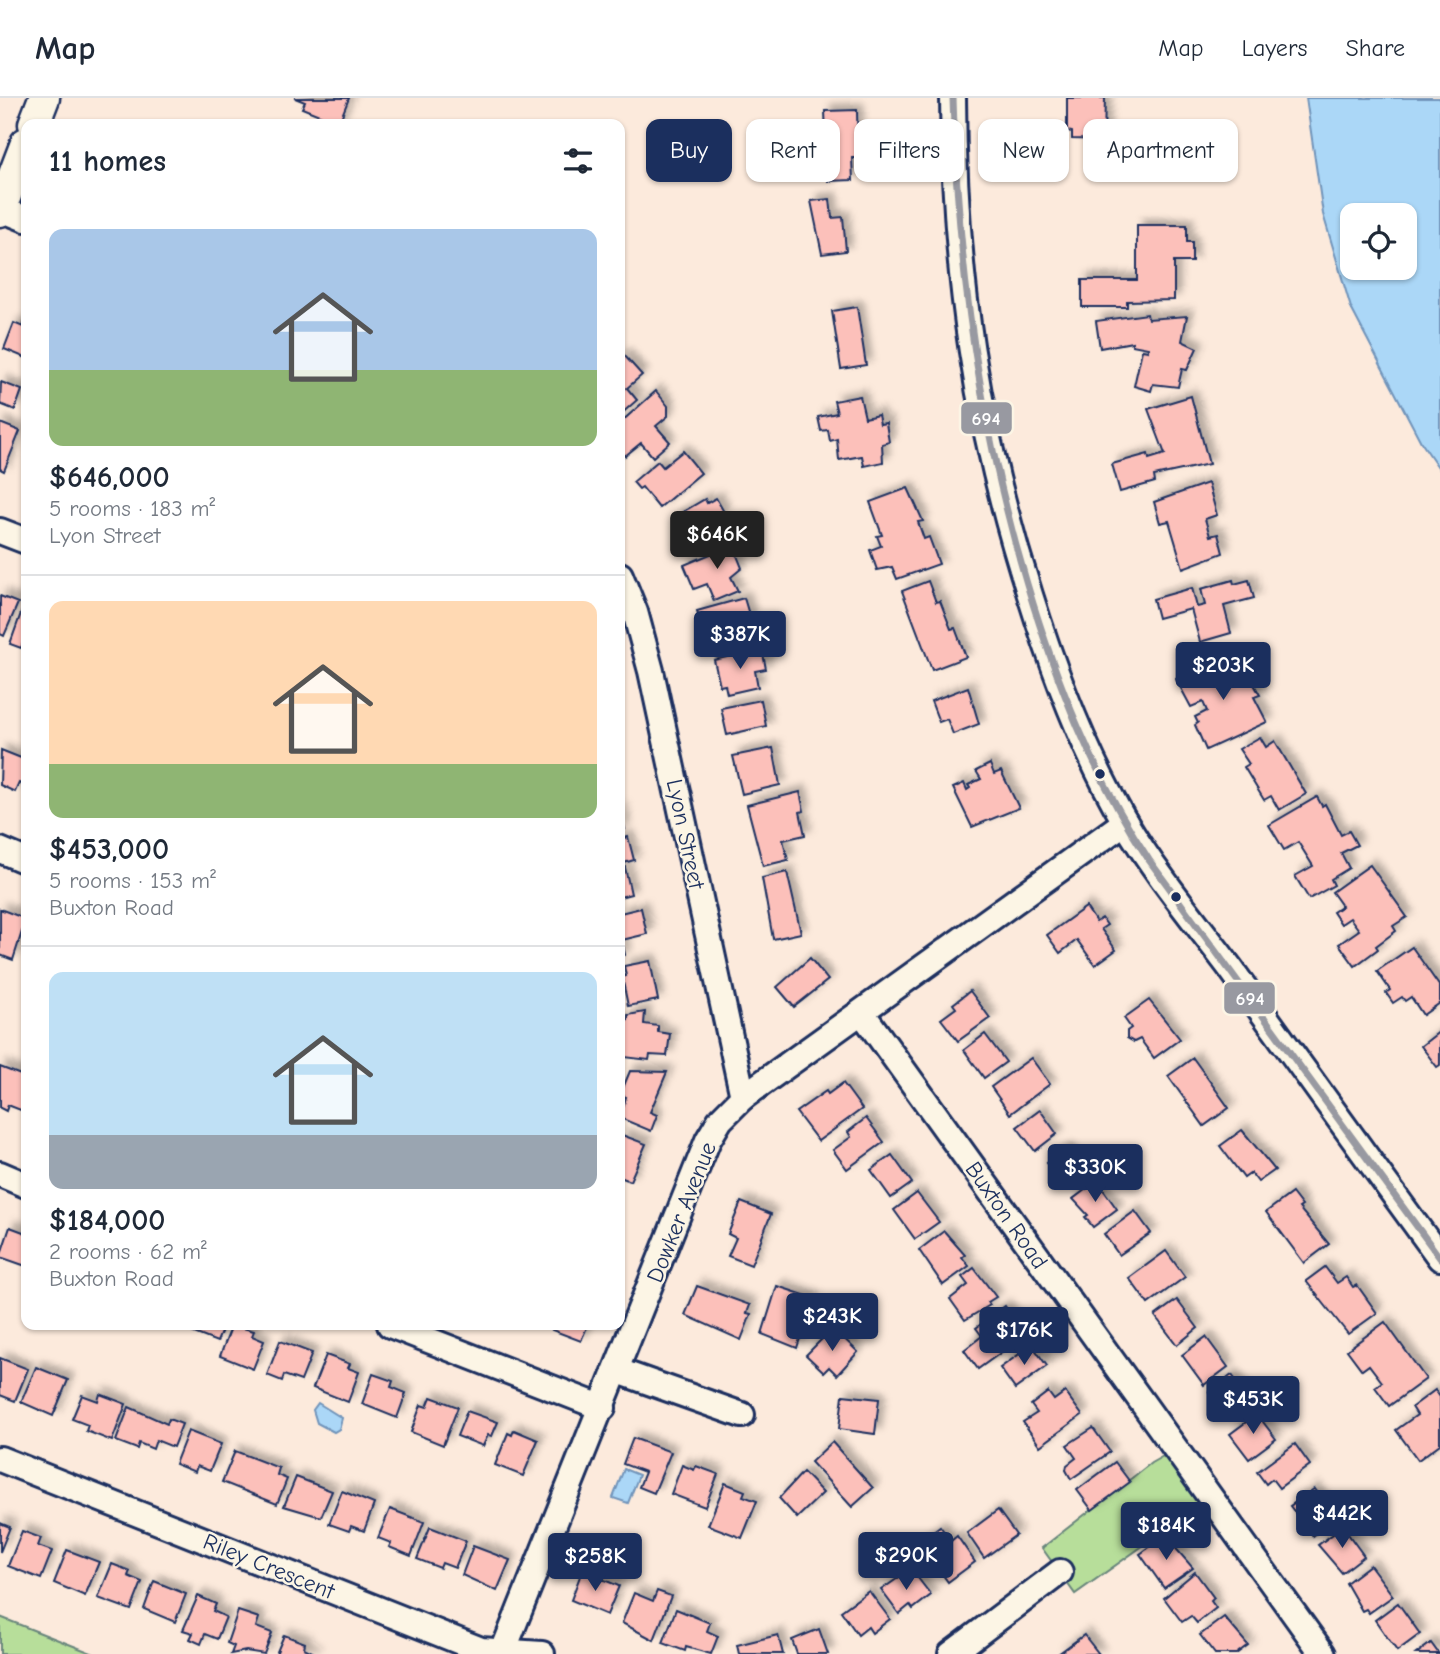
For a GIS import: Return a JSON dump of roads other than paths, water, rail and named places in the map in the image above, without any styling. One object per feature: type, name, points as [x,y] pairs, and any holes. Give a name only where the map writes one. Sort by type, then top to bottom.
[{"type":"street","points":[[36,119],[44,98]]},
{"type":"street","points":[[953,98],[953,174],[964,307],[977,396],[1007,521],[1061,682],[1125,822],[1440,1258]]},
{"type":"street","points":[[21,157],[0,210],[21,217]]},
{"type":"street","points":[[0,531],[21,539]]},
{"type":"street","name":"Lyon Street","points":[[625,587],[635,612],[651,671],[743,1097]]},
{"type":"street","name":"Dowker Avenue","points":[[503,1652],[618,1371],[708,1140],[720,1120],[743,1097],[863,1014],[1125,822]]},
{"type":"street","points":[[0,850],[21,859]]},
{"type":"street","name":"Buxton Road","points":[[863,1014],[1323,1654]]},
{"type":"street","points":[[0,1174],[21,1183]]},
{"type":"street","points":[[403,1330],[603,1408]]},
{"type":"street","points":[[618,1371],[742,1415]]},
{"type":"street","name":"Riley Crescent","points":[[0,1459],[481,1650],[542,1654]]},
{"type":"street","points":[[951,1654],[1059,1572]]},
{"type":"water","points":[[1306,98],[1440,98],[1440,470],[1421,442],[1351,308],[1343,280],[1417,280],[1417,203],[1340,203],[1340,271],[1323,214]]},
{"type":"water","points":[[318,1403],[342,1418],[339,1429],[334,1432],[317,1423],[313,1410]]},
{"type":"water","points":[[624,1469],[639,1475],[628,1503],[613,1498]]}]
